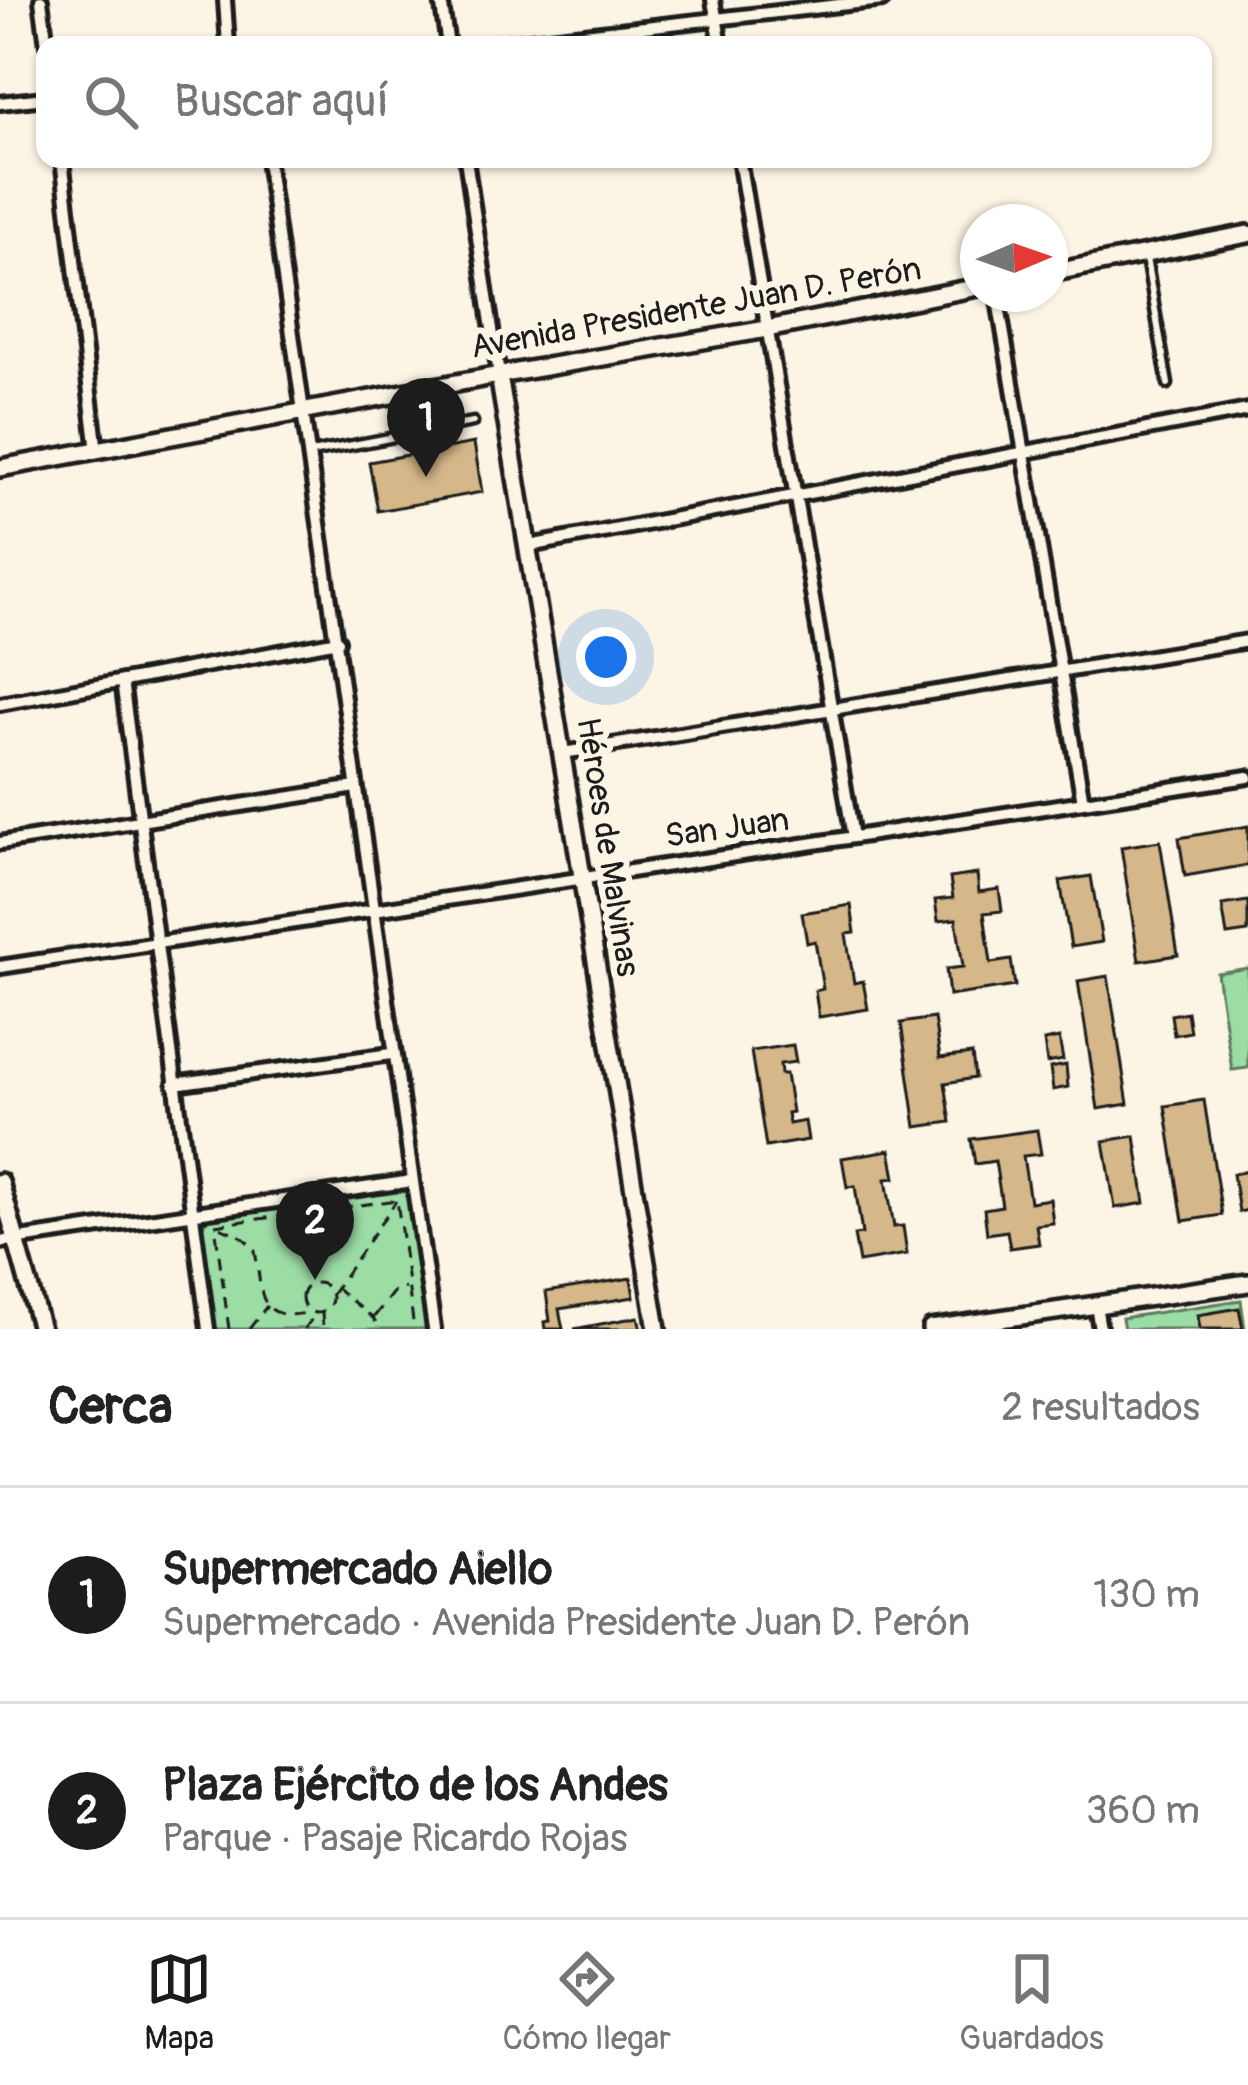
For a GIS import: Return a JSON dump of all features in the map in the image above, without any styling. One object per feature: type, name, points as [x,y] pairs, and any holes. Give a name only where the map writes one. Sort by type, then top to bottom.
[{"type":"main road","points":[[1068,269],[1248,234]]},
{"type":"main road","name":"Avenida Presidente Juan D. Perón","points":[[0,468],[960,290]]},
{"type":"main road","name":"Héroes de Malvinas","points":[[499,375],[657,1329]]},
{"type":"main road","points":[[0,1182],[8,1240],[41,1329]]},
{"type":"main road","points":[[931,1329],[1248,1284]]},
{"type":"street","points":[[41,0],[46,36]]},
{"type":"street","points":[[225,0],[227,36]]},
{"type":"street","points":[[441,0],[447,36]]},
{"type":"street","points":[[713,0],[719,36]]},
{"type":"street","points":[[570,36],[884,0]]},
{"type":"street","points":[[0,103],[36,99]]},
{"type":"street","points":[[63,168],[97,452]]},
{"type":"street","points":[[268,168],[338,641],[391,1054],[434,1329]]},
{"type":"street","points":[[467,168],[499,375]]},
{"type":"street","points":[[741,168],[854,837]]},
{"type":"street","points":[[1000,312],[1083,802]]},
{"type":"street","points":[[529,546],[1248,410]]},
{"type":"street","points":[[0,704],[338,641]]},
{"type":"street","points":[[563,753],[1248,641]]},
{"type":"street","points":[[122,681],[208,1329]]},
{"type":"street","name":"San Juan","points":[[0,967],[1248,777]]},
{"type":"street","points":[[0,843],[356,787]]},
{"type":"street","points":[[174,1084],[391,1054]]},
{"type":"street","points":[[8,1240],[412,1181]]},
{"type":"street","points":[[1096,1305],[1100,1329]]},
{"type":"lane","points":[[1145,254],[1168,384]]},
{"type":"lane","points":[[311,453],[473,422]]},
{"type":"path","points":[[191,1213],[242,1237],[254,1248],[257,1288],[268,1304],[286,1314],[316,1313],[330,1306],[335,1287],[412,1181]]},
{"type":"path","points":[[215,1225],[397,1200]]},
{"type":"path","points":[[397,1200],[414,1329]]},
{"type":"path","points":[[215,1225],[229,1329]]},
{"type":"path","points":[[323,1329],[316,1313],[302,1300],[308,1287],[322,1284],[332,1294]]},
{"type":"path","points":[[335,1287],[374,1318],[380,1329]]},
{"type":"path","points":[[374,1318],[394,1291],[409,1287]]},
{"type":"path","points":[[249,1329],[268,1304]]},
{"type":"path","points":[[304,1329],[316,1313]]},
{"type":"green space","points":[[1248,968],[1248,1068],[1232,1070],[1217,973]]},
{"type":"green space","points":[[397,1188],[411,1198],[429,1329],[215,1329],[201,1230],[207,1217]]},
{"type":"green space","points":[[1241,1300],[1245,1329],[1124,1329],[1122,1318]]},
{"type":"building","points":[[474,443],[482,492],[378,511],[369,462]]},
{"type":"building","points":[[1248,826],[1248,865],[1185,876],[1179,838]]},
{"type":"building","points":[[1160,841],[1178,955],[1139,961],[1121,847]]},
{"type":"building","points":[[977,874],[979,892],[999,889],[1002,911],[984,913],[991,963],[1011,960],[1015,986],[949,996],[946,969],[963,967],[956,919],[938,921],[935,900],[953,898],[950,878]]},
{"type":"building","points":[[1091,876],[1102,942],[1071,947],[1060,881]]},
{"type":"building","points":[[1248,901],[1248,932],[1227,935],[1222,905]]},
{"type":"building","points":[[851,905],[855,933],[846,934],[854,983],[863,981],[868,1009],[819,1017],[815,991],[823,989],[815,941],[807,943],[802,913]]},
{"type":"building","points":[[1108,976],[1128,1104],[1098,1109],[1078,981]]},
{"type":"building","points":[[1187,1012],[1190,1032],[1174,1035],[1171,1015]]},
{"type":"building","points":[[934,1018],[940,1058],[972,1054],[975,1078],[945,1083],[951,1122],[916,1127],[901,1023]]},
{"type":"building","points":[[1059,1038],[1063,1060],[1047,1063],[1044,1041]]},
{"type":"building","points":[[793,1045],[796,1062],[780,1064],[792,1112],[787,1113],[789,1124],[805,1121],[808,1140],[766,1147],[751,1051]]},
{"type":"building","points":[[1066,1065],[1068,1087],[1053,1090],[1050,1068]]},
{"type":"building","points":[[1204,1100],[1222,1215],[1183,1221],[1165,1106]]},
{"type":"building","points":[[1037,1130],[1041,1154],[1023,1156],[1030,1202],[1050,1199],[1053,1223],[1036,1225],[1039,1244],[1010,1248],[1007,1231],[987,1234],[984,1209],[1002,1206],[995,1161],[975,1164],[971,1139]]},
{"type":"building","points":[[1135,1136],[1145,1203],[1115,1208],[1104,1141]]},
{"type":"building","points":[[890,1150],[895,1178],[886,1179],[894,1227],[903,1226],[907,1254],[859,1262],[854,1235],[862,1234],[855,1186],[847,1187],[842,1158]]},
{"type":"building","points":[[1248,1171],[1248,1210],[1239,1212],[1233,1174]]},
{"type":"building","points":[[631,1278],[634,1297],[559,1309],[563,1329],[545,1329],[544,1322],[550,1321],[546,1292]]},
{"type":"building","points":[[1239,1308],[1243,1329],[1200,1329],[1198,1315]]},
{"type":"building","points":[[638,1317],[641,1329],[574,1329]]},
{"type":"place","name":"Supermercado Aiello","points":[[426,477]]},
{"type":"place","name":"Plaza Ejército de los Andes","points":[[315,1280]]}]
